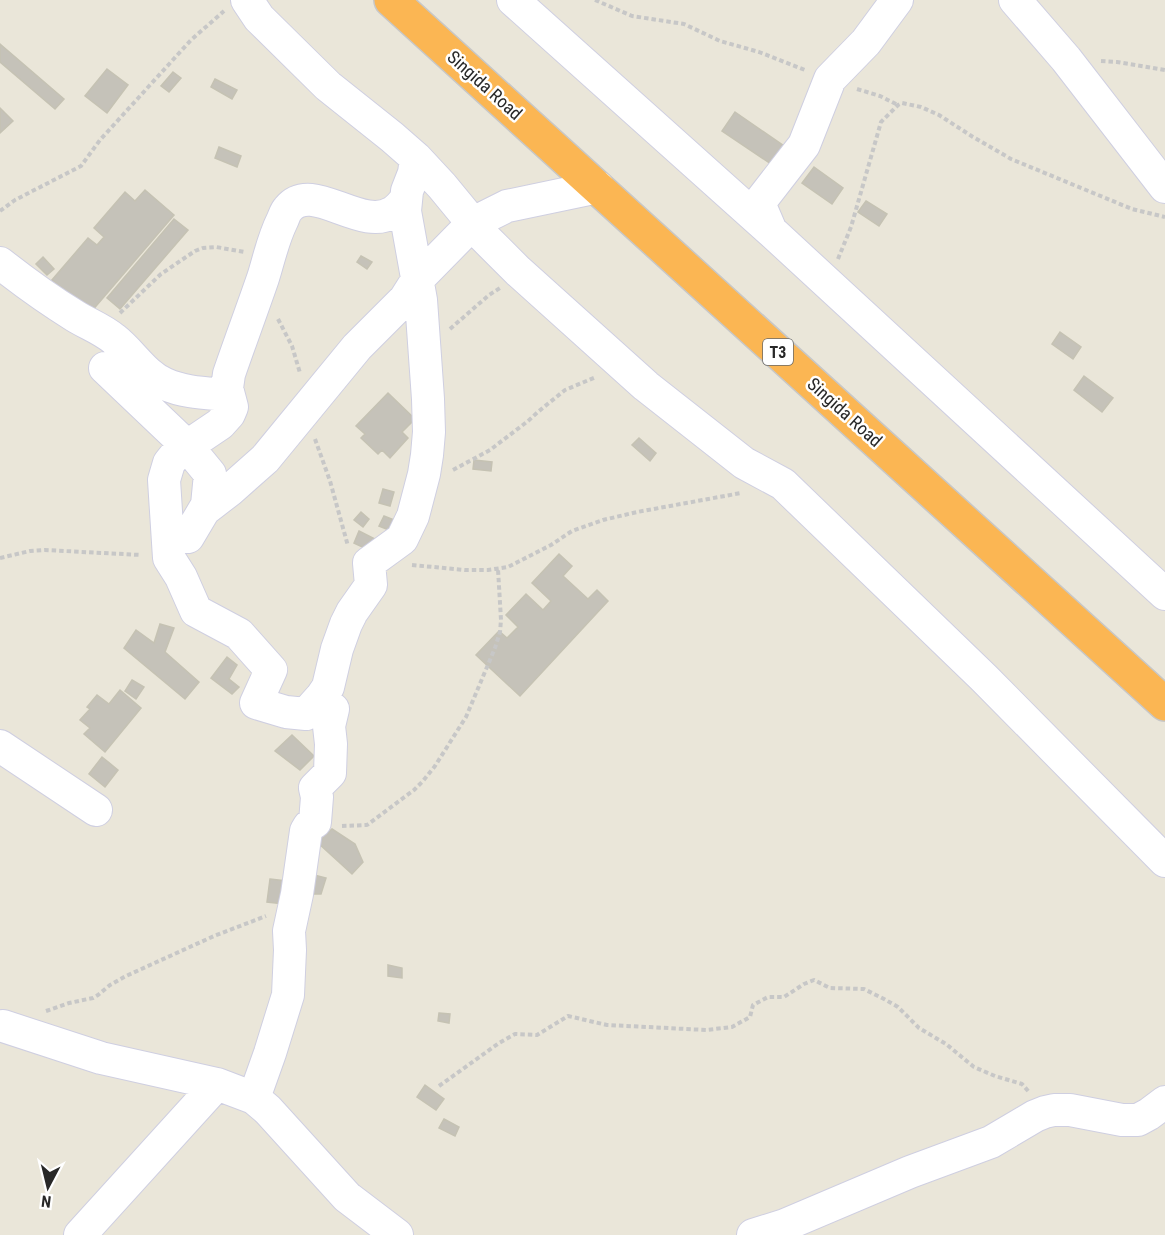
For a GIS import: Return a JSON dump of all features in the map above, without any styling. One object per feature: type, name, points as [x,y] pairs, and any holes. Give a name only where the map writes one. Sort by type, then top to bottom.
[{"type":"highway","name":"Singida Road","points":[[391,0],[1165,704]]},
{"type":"street","points":[[771,231],[759,203],[804,145],[830,79],[866,42],[897,0]]},
{"type":"street","points":[[1015,0],[1066,59],[1165,187]]},
{"type":"street","points":[[237,4],[250,6],[259,18],[328,86],[416,158],[484,237],[518,272],[646,386],[744,463],[783,484],[984,678],[1165,861]]},
{"type":"street","points":[[529,5],[1165,594]]},
{"type":"street","points":[[306,714],[328,687],[346,624],[371,585],[369,563],[402,539],[413,516],[427,455],[429,432],[421,300],[405,210],[405,199],[414,173],[416,158]]},
{"type":"street","points":[[204,510],[265,459],[357,347],[405,299],[417,280],[473,223],[507,206],[598,188]]},
{"type":"street","points":[[254,1098],[288,995],[289,931],[306,831],[315,822],[317,796],[315,789],[330,773],[329,726],[333,709],[320,707],[306,714],[286,712],[256,703],[271,670],[239,634],[196,611],[181,577],[179,548],[164,480],[169,463],[177,453],[219,424],[229,414],[232,407],[228,395],[229,374],[264,275],[277,230],[288,209],[303,199],[313,199],[349,212],[379,216],[393,212],[405,199]]},
{"type":"street","points":[[0,263],[47,298],[117,340],[146,371],[164,384],[178,389],[228,395]]},
{"type":"street","points":[[105,368],[187,446],[210,474],[207,505],[179,548]]},
{"type":"street","points":[[0,747],[96,810]]},
{"type":"street","points":[[3,1026],[102,1058],[217,1084],[254,1098],[268,1110],[347,1197],[398,1235]]},
{"type":"street","points":[[80,1235],[217,1084]]},
{"type":"street","points":[[753,1235],[784,1225],[910,1172],[991,1142],[1045,1112],[1070,1110],[1122,1120],[1138,1120],[1165,1102]]},
{"type":"path","points":[[595,0],[632,16],[684,24],[720,41],[759,52],[880,96],[898,105]]},
{"type":"path","points":[[0,211],[15,200],[81,166],[100,140],[191,40],[237,4]]},
{"type":"path","points":[[1066,59],[1117,62],[1165,70]]},
{"type":"path","points":[[828,284],[851,227],[881,122],[898,105],[907,103],[939,116],[1011,159],[1132,209],[1165,218]]},
{"type":"path","points":[[102,331],[162,274],[195,251],[202,248],[216,248],[253,253],[270,251]]},
{"type":"path","points":[[425,348],[518,272]]},
{"type":"path","points":[[421,484],[490,450],[565,390],[591,380],[620,363]]},
{"type":"path","points":[[369,563],[465,570],[498,569],[528,558],[572,531],[603,520],[783,484]]},
{"type":"path","points":[[0,558],[45,550],[128,554],[179,548]]},
{"type":"path","points":[[306,831],[367,825],[414,790],[435,766],[466,717],[495,648],[501,620],[498,569]]},
{"type":"path","points":[[3,1026],[69,1003],[93,998],[110,985],[148,965],[214,936],[295,905]]},
{"type":"path","points":[[439,1086],[515,1034],[537,1035],[568,1016],[607,1025],[659,1029],[706,1030],[732,1027],[750,1017],[753,1005],[768,997],[784,997],[814,980],[830,988],[864,989],[884,999],[898,1007],[919,1028],[946,1044],[974,1067],[994,1076],[1022,1084],[1045,1112]]},
{"type":"building","points":[[0,44],[64,99],[55,109],[0,62]]},
{"type":"building","points":[[107,69],[128,85],[107,113],[85,96]]},
{"type":"building","points":[[173,72],[181,78],[169,92],[161,86]]},
{"type":"building","points":[[215,79],[237,90],[232,99],[211,87]]},
{"type":"building","points":[[0,108],[13,121],[0,133]]},
{"type":"building","points":[[735,112],[787,148],[774,166],[722,131]]},
{"type":"building","points":[[219,147],[241,156],[237,167],[215,158]]},
{"type":"building","points":[[814,167],[843,188],[832,204],[802,183]]},
{"type":"building","points":[[145,190],[174,215],[91,312],[52,280],[88,238],[97,245],[104,237],[94,228],[125,192],[135,201]]},
{"type":"building","points":[[866,201],[887,214],[879,226],[858,212]]},
{"type":"building","points":[[174,219],[188,230],[120,309],[107,298]]},
{"type":"building","points":[[361,256],[372,262],[367,269],[357,262]]},
{"type":"building","points":[[43,257],[54,269],[47,275],[36,264]]},
{"type":"building","points":[[1060,332],[1081,347],[1073,359],[1052,344]]},
{"type":"building","points":[[1084,376],[1113,398],[1102,412],[1074,390]]},
{"type":"building","points":[[388,393],[415,419],[402,432],[408,438],[390,458],[382,450],[378,454],[361,438],[365,434],[356,426]]},
{"type":"building","points":[[639,438],[656,453],[650,461],[632,445]]},
{"type":"building","points":[[474,460],[492,462],[491,471],[473,469]]},
{"type":"building","points":[[383,489],[394,492],[390,506],[379,503]]},
{"type":"building","points":[[361,512],[369,519],[363,527],[354,520]]},
{"type":"building","points":[[384,516],[399,522],[394,532],[379,526]]},
{"type":"building","points":[[359,531],[375,539],[369,550],[354,543]]},
{"type":"building","points":[[559,554],[572,566],[563,576],[588,599],[597,590],[608,601],[520,696],[476,655],[499,631],[507,638],[518,627],[506,615],[526,594],[543,610],[551,601],[532,583]]},
{"type":"building","points":[[160,624],[174,628],[165,652],[199,682],[185,699],[124,648],[136,630],[154,643]]},
{"type":"building","points":[[227,657],[237,665],[229,679],[239,687],[232,694],[211,678]]},
{"type":"building","points":[[132,680],[144,687],[136,699],[125,691]]},
{"type":"building","points":[[120,690],[141,708],[105,752],[84,734],[90,728],[80,720],[90,709],[87,707],[97,695],[109,704]]},
{"type":"building","points":[[292,735],[314,756],[300,770],[275,751]]},
{"type":"building","points":[[102,757],[118,770],[105,787],[89,774]]},
{"type":"building","points":[[332,829],[355,844],[363,862],[352,874],[317,842]]},
{"type":"building","points":[[314,875],[326,878],[321,894],[308,894]]},
{"type":"building","points":[[270,879],[295,882],[293,905],[267,902]]},
{"type":"building","points":[[388,965],[402,968],[402,978],[388,976]]},
{"type":"building","points":[[439,1013],[450,1014],[449,1023],[438,1021]]},
{"type":"building","points":[[425,1085],[444,1099],[436,1110],[417,1097]]},
{"type":"building","points":[[444,1119],[459,1127],[455,1136],[439,1128]]}]
